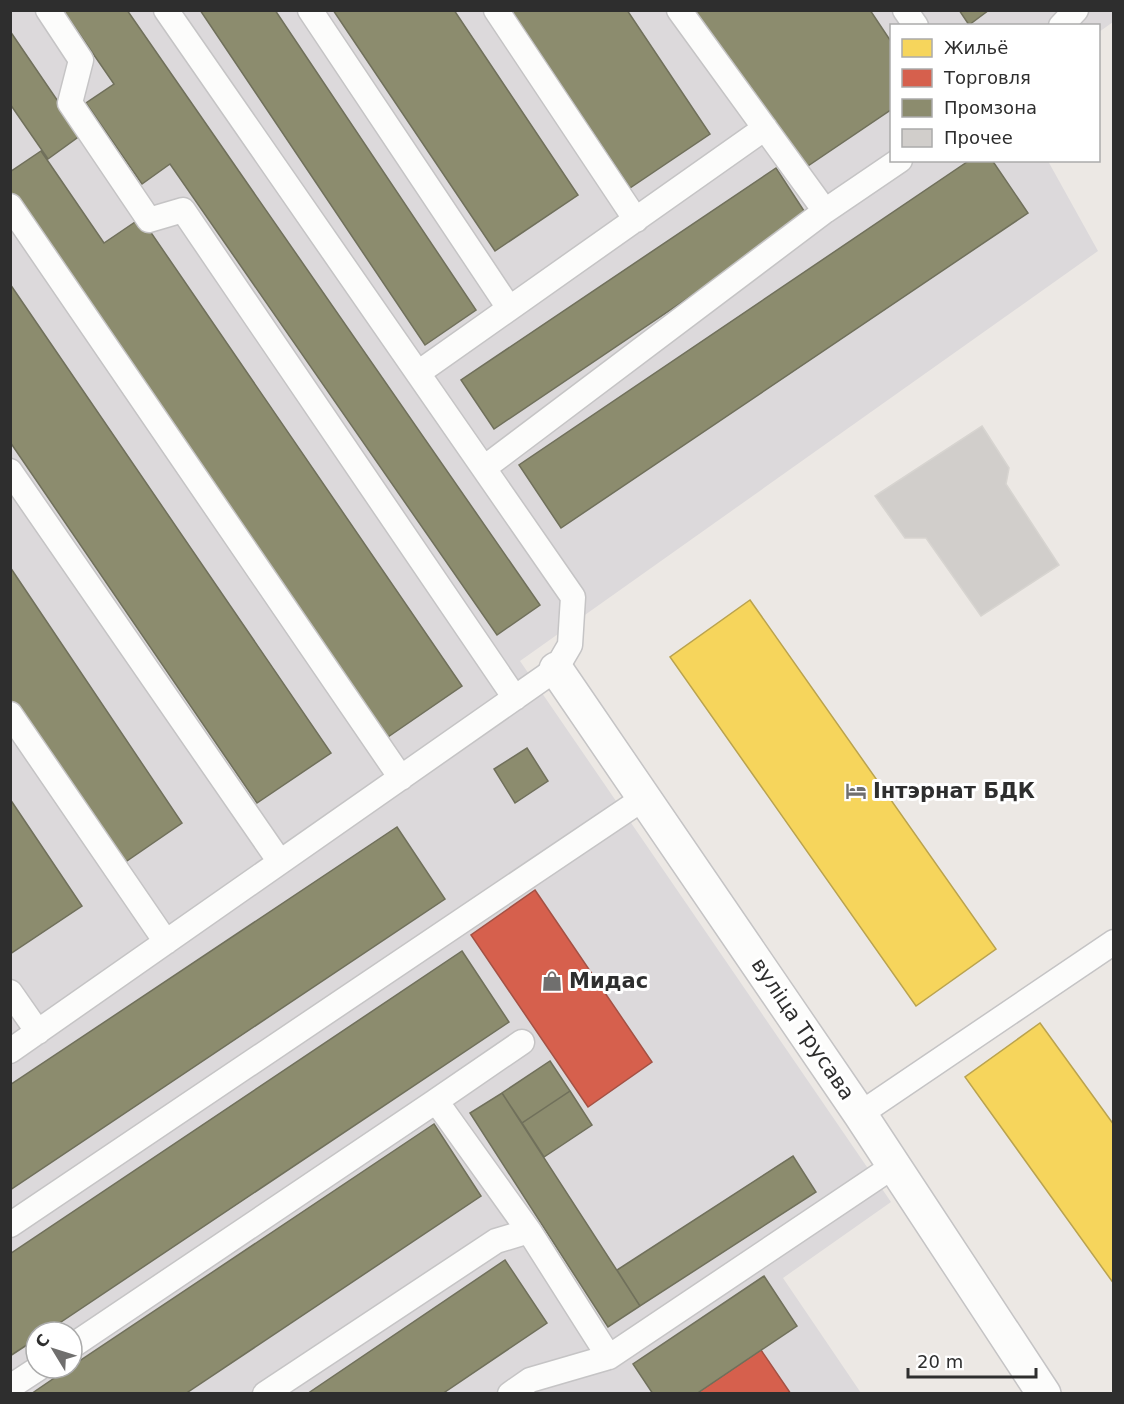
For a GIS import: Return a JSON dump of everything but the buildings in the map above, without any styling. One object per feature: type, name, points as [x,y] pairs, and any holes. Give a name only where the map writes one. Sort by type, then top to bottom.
[{"type":"street","name":"вуліца Трусава","points":[[556,669],[895,1165],[1044,1394]]},
{"type":"lane","points":[[48,10],[81,60],[70,103],[83,123],[149,220],[183,210],[515,698]]},
{"type":"lane","points":[[10,1051],[556,669],[570,645],[573,597],[166,10]]},
{"type":"lane","points":[[310,10],[509,308]]},
{"type":"lane","points":[[496,10],[636,220]]},
{"type":"lane","points":[[679,10],[825,211]]},
{"type":"lane","points":[[905,10],[915,24]]},
{"type":"lane","points":[[1062,24],[1076,10]]},
{"type":"lane","points":[[418,373],[765,128]]},
{"type":"lane","points":[[484,468],[825,211],[897,162]]},
{"type":"lane","points":[[10,206],[401,778]]},
{"type":"lane","points":[[10,471],[280,862]]},
{"type":"lane","points":[[10,714],[166,942]]},
{"type":"lane","points":[[10,1225],[644,798]]},
{"type":"lane","points":[[860,1114],[1113,942]]},
{"type":"lane","points":[[10,992],[38,1032]]},
{"type":"lane","points":[[84,1338],[522,1042]]},
{"type":"lane","points":[[436,1101],[529,1231],[609,1357]]},
{"type":"lane","points":[[510,1394],[530,1380],[609,1357],[895,1165]]},
{"type":"lane","points":[[265,1394],[496,1241],[529,1231]]},
{"type":"lane","points":[[10,1387],[24,1378]]},
{"type":"shaded area","points":[[10,11],[1113,11],[1113,22],[1100,31],[1100,24],[890,24],[890,162],[1049,162],[1098,251],[520,661],[891,1202],[783,1278],[861,1393],[11,1393]]},
{"type":"place","name":"Інтэрнат БДК","points":[[856,791]]},
{"type":"place","name":"Мидас","points":[[552,981]]}]
